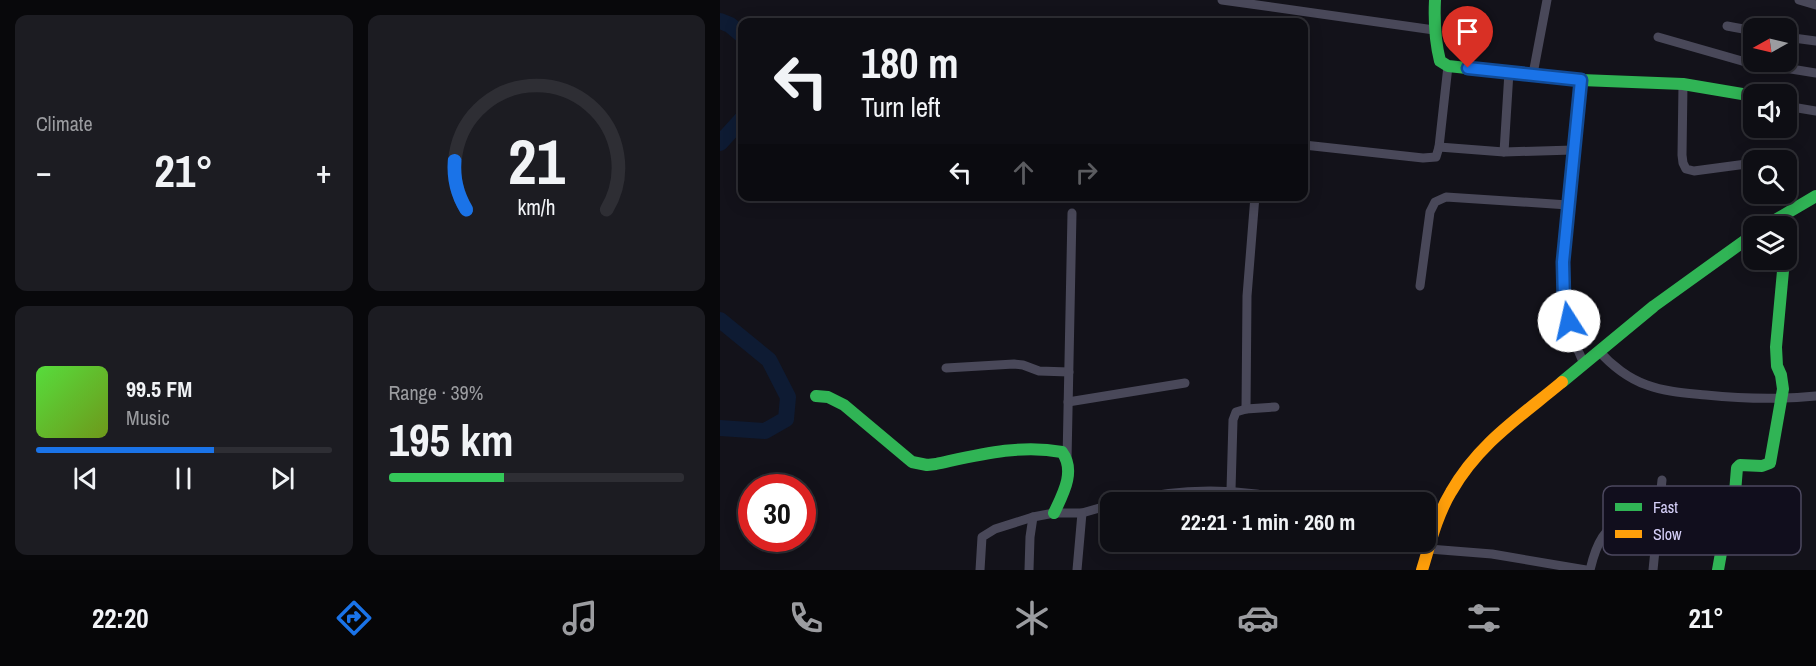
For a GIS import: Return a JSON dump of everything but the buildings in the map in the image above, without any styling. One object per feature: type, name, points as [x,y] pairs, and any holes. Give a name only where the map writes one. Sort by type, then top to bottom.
[{"type":"street","points":[[1222,0],[1434,30]]},
{"type":"street","points":[[1435,0],[1434,30],[1440,61],[1448,66],[1581,80],[1683,84],[1743,93]]},
{"type":"street","points":[[1533,74],[1547,0]]},
{"type":"street","points":[[1799,0],[1816,4]]},
{"type":"street","points":[[1727,26],[1743,29]]},
{"type":"street","points":[[1658,37],[1742,60],[1816,73]]},
{"type":"street","points":[[1797,38],[1816,41]]},
{"type":"street","points":[[1308,144],[1436,158],[1448,66]]},
{"type":"street","points":[[1504,152],[1509,72]]},
{"type":"street","points":[[1581,80],[1563,262],[1564,302],[1574,341],[1584,364]]},
{"type":"street","points":[[1683,84],[1682,155],[1686,169],[1694,171],[1743,164]]},
{"type":"street","points":[[1797,108],[1816,111]]},
{"type":"street","points":[[1439,147],[1504,152],[1573,150]]},
{"type":"street","points":[[1781,216],[1816,196]]},
{"type":"street","points":[[1420,286],[1430,212],[1435,202],[1446,197],[1568,205]]},
{"type":"street","points":[[1246,409],[1246,296],[1255,201]]},
{"type":"street","points":[[1788,216],[1789,211]]},
{"type":"street","points":[[1054,513],[1064,489],[1067,460],[1072,213]]},
{"type":"street","points":[[1436,521],[1450,493],[1474,458],[1506,426],[1542,399],[1653,306],[1743,242]]},
{"type":"street","points":[[1736,486],[1737,468],[1740,465],[1762,466],[1770,463],[1784,388],[1777,366],[1776,347],[1783,270]]},
{"type":"street","points":[[1599,351],[1611,364],[1644,384],[1660,389],[1733,398],[1780,400],[1816,396]]},
{"type":"street","points":[[946,368],[1014,364],[1039,370],[1069,372]]},
{"type":"street","points":[[1068,402],[1185,383]]},
{"type":"street","points":[[816,396],[828,397],[844,405],[912,462],[936,464],[1036,447],[1062,452],[1067,460]]},
{"type":"street","points":[[1231,490],[1233,420],[1236,412],[1275,407]]},
{"type":"street","points":[[1661,486],[1662,480]]},
{"type":"street","points":[[1170,492],[1199,490],[1244,492]]},
{"type":"street","points":[[980,570],[982,537],[995,529],[1033,517],[1054,513],[1082,513],[1100,508]]},
{"type":"street","points":[[1077,570],[1082,513]]},
{"type":"street","points":[[1029,570],[1033,517]]},
{"type":"street","points":[[1436,550],[1492,554],[1588,570],[1603,535]]},
{"type":"street","points":[[1422,570],[1428,552]]},
{"type":"street","points":[[1653,570],[1654,555]]},
{"type":"street","points":[[1718,570],[1720,555]]},
{"type":"waterway","points":[[720,21],[738,32]]},
{"type":"waterway","points":[[720,143],[738,123]]},
{"type":"waterway","points":[[720,320],[769,360],[788,397],[786,419],[765,431],[720,428]]},
{"type":"traffic: fast","points":[[1435,0],[1438,53],[1440,61],[1448,66],[1581,80],[1683,84],[1743,94]]},
{"type":"traffic: fast","points":[[1782,216],[1816,196]]},
{"type":"traffic: fast","points":[[1562,382],[1654,306],[1743,242]]},
{"type":"traffic: fast","points":[[1736,486],[1737,468],[1740,465],[1762,466],[1770,463],[1783,389],[1777,366],[1776,347],[1783,270]]},
{"type":"traffic: fast","points":[[816,396],[828,397],[844,405],[912,462],[936,464],[1014,450],[1062,452],[1066,459],[1068,475],[1054,513]]},
{"type":"traffic: fast","points":[[1718,570],[1721,555]]},
{"type":"traffic: slow","points":[[1422,570],[1442,510],[1462,475],[1487,445],[1562,382]]},
{"type":"route","points":[[1468,68],[1581,80],[1563,262],[1564,302],[1569,321]]}]
